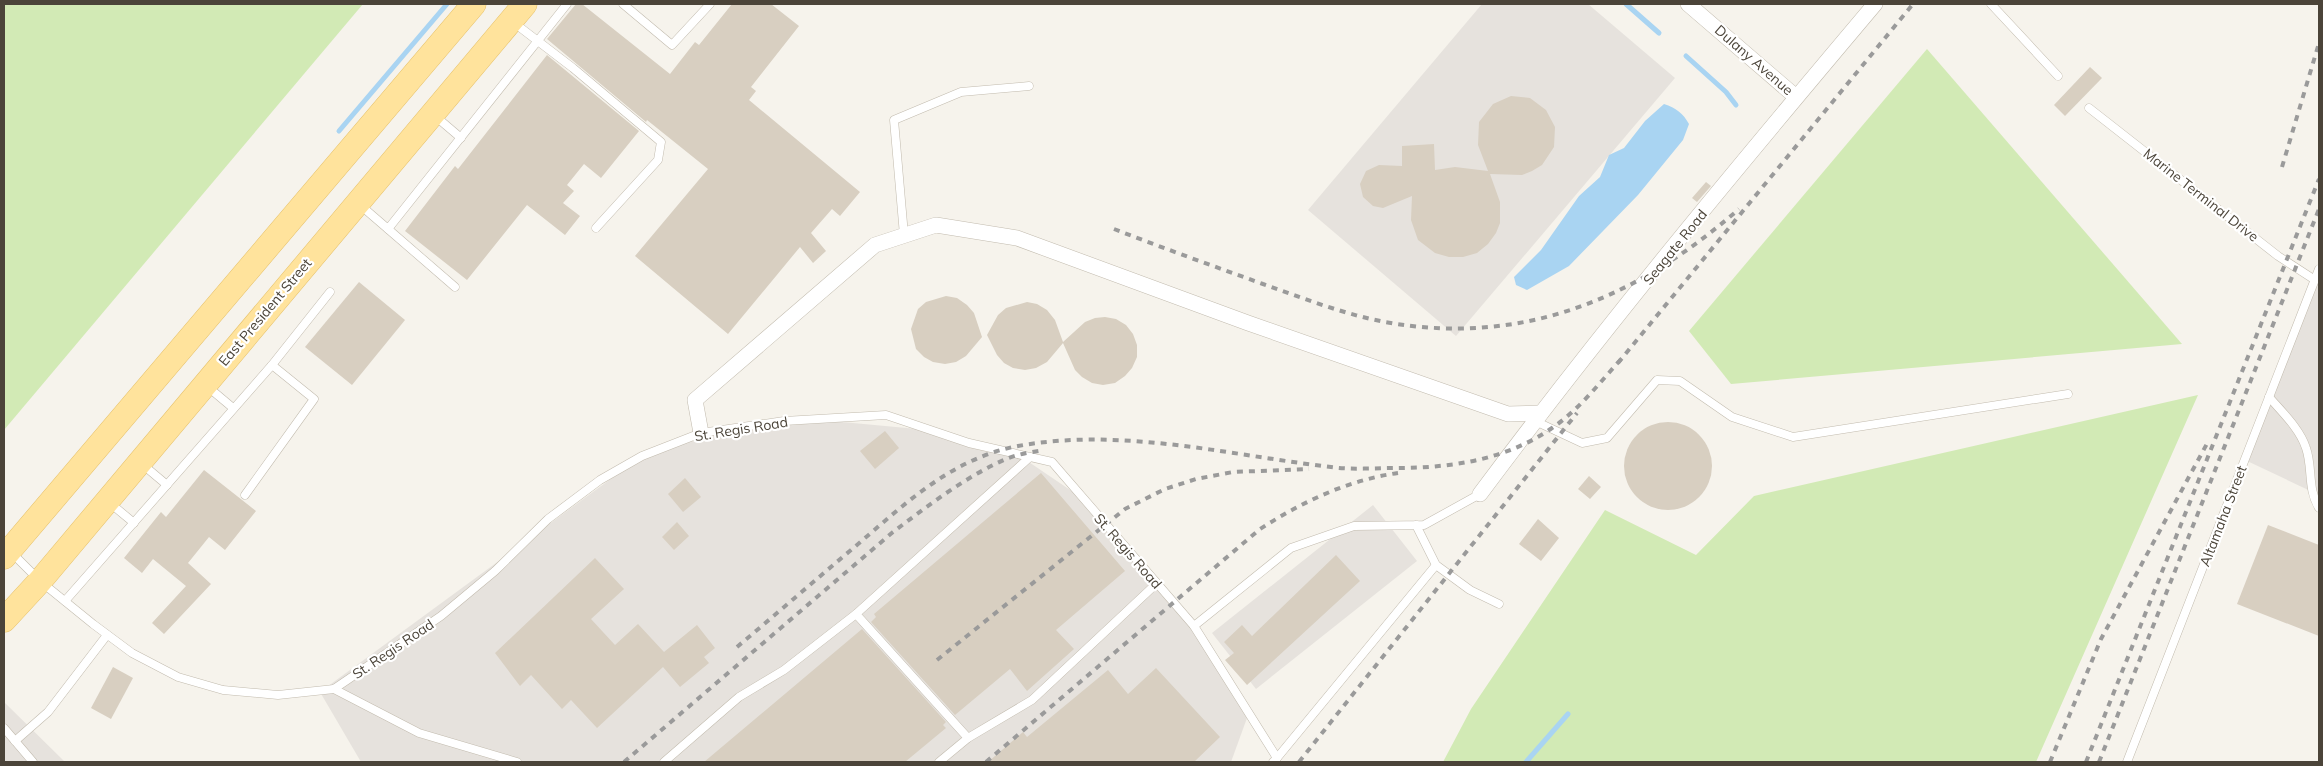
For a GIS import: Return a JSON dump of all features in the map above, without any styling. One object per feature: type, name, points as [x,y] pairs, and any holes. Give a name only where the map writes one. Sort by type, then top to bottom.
[{"type":"main road","points":[[7,554],[474,4]]},
{"type":"main road","name":"East President Street","points":[[4,620],[40,581],[518,12]]},
{"type":"street","name":"Dulany Avenue","points":[[1688,4],[1796,97]]},
{"type":"street","name":"Seagate Road","points":[[1480,494],[1538,417],[1796,97],[1875,4]]},
{"type":"street","points":[[701,432],[695,400],[875,245],[936,225],[1017,238],[1248,323],[1499,411],[1508,414],[1538,417]]},
{"type":"lane","points":[[388,229],[567,4]]},
{"type":"lane","points":[[623,4],[672,46],[710,4]]},
{"type":"lane","points":[[1991,4],[2058,76]]},
{"type":"lane","points":[[518,12],[538,40],[661,142],[658,160],[596,228]]},
{"type":"lane","points":[[904,235],[894,120],[961,92],[1029,86]]},
{"type":"lane","name":"Marine Terminal Drive","points":[[2089,108],[2278,256],[2315,280]]},
{"type":"lane","points":[[433,114],[461,138]]},
{"type":"lane","points":[[358,203],[455,287]]},
{"type":"lane","name":"Altamaha Street","points":[[2127,762],[2319,269]]},
{"type":"lane","points":[[64,601],[272,365],[330,292]]},
{"type":"lane","points":[[245,495],[314,399],[272,365]]},
{"type":"lane","points":[[1538,417],[1582,444],[1607,438],[1658,380],[1680,381],[1732,417],[1793,437],[2068,394]]},
{"type":"lane","points":[[205,384],[233,408]]},
{"type":"lane","points":[[2269,398],[2289,421],[2306,447],[2312,496],[2319,508]]},
{"type":"lane","name":"St. Regis Road","points":[[7,554],[132,653],[178,677],[223,690],[278,695],[334,689],[442,616],[495,571],[548,519],[600,480],[642,456],[701,432],[784,421],[886,415],[969,444],[1052,462],[1194,626],[1275,760]]},
{"type":"lane","points":[[664,762],[739,697],[784,670],[856,614],[1030,457]]},
{"type":"lane","points":[[139,462],[167,485]]},
{"type":"lane","points":[[1194,626],[1291,548],[1354,526],[1424,525],[1480,494]]},
{"type":"lane","points":[[107,500],[134,523]]},
{"type":"lane","points":[[1416,525],[1436,565],[1470,590],[1499,604]]},
{"type":"lane","points":[[1275,760],[1436,565]]},
{"type":"lane","points":[[939,762],[968,738],[1032,700],[1156,584]]},
{"type":"lane","points":[[856,614],[968,738]]},
{"type":"lane","points":[[15,741],[48,712],[107,635]]},
{"type":"lane","points":[[334,689],[419,733],[517,762]]},
{"type":"lane","points":[[4,728],[33,762]]},
{"type":"shaded area","points":[[1482,4],[1588,4],[1675,78],[1456,336],[1308,210]]},
{"type":"shaded area","points":[[2319,270],[2319,495],[2245,460]]},
{"type":"shaded area","points":[[810,419],[928,430],[1017,454],[1082,498],[1194,626],[1247,718],[1231,762],[361,762],[320,692],[642,456],[741,427]]},
{"type":"shaded area","points":[[1373,505],[1417,561],[1256,689],[1212,633]]},
{"type":"shaded area","points":[[4,702],[65,762],[4,762]]},
{"type":"green space","points":[[4,4],[363,4],[4,430]]},
{"type":"green space","points":[[1927,49],[2182,344],[1731,384],[1689,331]]},
{"type":"green space","points":[[2198,395],[2036,762],[1443,762],[1471,709],[1605,510],[1696,555],[1754,496]]},
{"type":"water","points":[[1664,104],[1679,111],[1689,124],[1683,140],[1638,195],[1569,266],[1527,290],[1516,285],[1514,277],[1541,250],[1579,196],[1600,177],[1609,155],[1624,148],[1645,121]]},
{"type":"building","points":[[576,4],[582,4],[670,74],[695,42],[699,45],[732,4],[771,4],[799,26],[751,87],[756,91],[749,100],[860,192],[840,216],[832,209],[811,233],[826,251],[813,263],[800,247],[728,334],[635,256],[708,169],[647,120],[646,122],[547,39]]},
{"type":"building","points":[[547,55],[639,131],[601,178],[584,164],[567,185],[574,191],[563,203],[580,216],[565,235],[527,205],[467,280],[405,231],[455,166],[458,169]]},
{"type":"building","points":[[2090,67],[2102,78],[2065,116],[2054,105]]},
{"type":"building","points":[[1511,96],[1530,98],[1546,110],[1555,127],[1554,147],[1542,165],[1532,171],[1522,175],[1490,174],[1500,202],[1500,223],[1488,244],[1477,253],[1463,257],[1449,257],[1435,253],[1418,240],[1411,220],[1412,196],[1383,208],[1373,206],[1363,197],[1360,184],[1366,171],[1379,165],[1402,166],[1402,146],[1434,144],[1435,170],[1455,167],[1488,171],[1478,145],[1479,122],[1493,104]]},
{"type":"building","points":[[1706,182],[1711,186],[1697,202],[1692,198]]},
{"type":"building","points":[[359,282],[405,320],[352,385],[305,347]]},
{"type":"building","points":[[946,296],[957,298],[967,305],[974,313],[982,337],[966,356],[956,362],[945,364],[933,362],[916,349],[911,329],[918,309],[926,302]]},
{"type":"building","points":[[1027,302],[1037,304],[1047,310],[1055,320],[1063,342],[1085,322],[1095,318],[1116,319],[1126,325],[1133,334],[1137,345],[1137,357],[1132,368],[1115,383],[1103,385],[1092,383],[1075,370],[1063,343],[1047,362],[1036,368],[1025,370],[1013,368],[1004,363],[997,355],[987,335],[998,315],[1006,308]]},
{"type":"building","points":[[1668,422],[1685,425],[1699,435],[1709,449],[1712,466],[1709,483],[1699,497],[1685,507],[1668,510],[1651,507],[1637,497],[1627,483],[1624,466],[1627,449],[1637,435],[1651,425]]},
{"type":"building","points":[[885,431],[899,448],[875,469],[860,451]]},
{"type":"building","points":[[204,470],[256,511],[225,550],[209,537],[188,563],[211,584],[164,634],[152,623],[186,586],[153,559],[142,573],[124,558],[161,512],[166,517]]},
{"type":"building","points":[[1041,473],[1125,571],[1056,630],[1074,649],[1027,691],[1010,669],[955,715],[871,622],[876,617],[874,614]]},
{"type":"building","points":[[1589,476],[1601,487],[1590,499],[1578,489]]},
{"type":"building","points":[[685,478],[701,497],[683,512],[668,494]]},
{"type":"building","points":[[1538,519],[1559,538],[1541,561],[1519,544]]},
{"type":"building","points":[[677,522],[689,536],[674,550],[662,537]]},
{"type":"building","points":[[2268,525],[2319,545],[2319,636],[2237,604]]},
{"type":"building","points":[[1336,555],[1360,581],[1247,685],[1225,660],[1234,653],[1224,642],[1242,625],[1252,636]]},
{"type":"building","points":[[595,558],[624,589],[591,619],[615,645],[638,624],[664,652],[697,625],[715,648],[704,657],[709,663],[680,687],[663,667],[597,728],[571,700],[562,709],[531,675],[520,686],[495,653]]},
{"type":"building","points":[[862,629],[946,722],[943,725],[946,728],[905,762],[704,762]]},
{"type":"building","points":[[113,667],[133,678],[111,719],[91,708]]},
{"type":"building","points":[[1156,668],[1220,737],[1194,762],[988,762],[1023,732],[1027,737],[1108,670],[1128,694]]},
{"type":"waterway","points":[[339,131],[447,4]]},
{"type":"waterway","points":[[1626,4],[1659,33]]},
{"type":"waterway","points":[[1686,56],[1726,92],[1736,105]]},
{"type":"waterway","points":[[1526,762],[1568,714]]},
{"type":"railway","points":[[1618,363],[1913,4]]},
{"type":"railway","points":[[2282,167],[2319,43]]},
{"type":"railway","points":[[2086,762],[2319,179]]},
{"type":"railway","points":[[1114,229],[1263,284],[1354,315],[1385,322],[1436,328],[1484,327],[1531,321],[1576,308],[1619,290],[1660,268],[1700,240],[1739,209]]},
{"type":"railway","points":[[2099,762],[2319,209]]},
{"type":"railway","points":[[737,647],[908,502],[948,473],[993,452],[1018,446],[1057,441],[1136,441],[1339,468],[1416,468],[1457,464],[1497,455],[1516,448],[1552,428],[1581,404],[1623,357]]},
{"type":"railway","points":[[1299,762],[1577,413]]},
{"type":"railway","points":[[2050,762],[2101,639],[2209,440]]},
{"type":"railway","points":[[624,762],[893,532],[976,474],[1006,459],[1044,450]]},
{"type":"railway","points":[[937,660],[1125,509],[1165,489],[1196,479],[1233,472],[1309,469]]},
{"type":"railway","points":[[986,762],[1260,529],[1309,501],[1343,487],[1379,476],[1398,473]]}]
